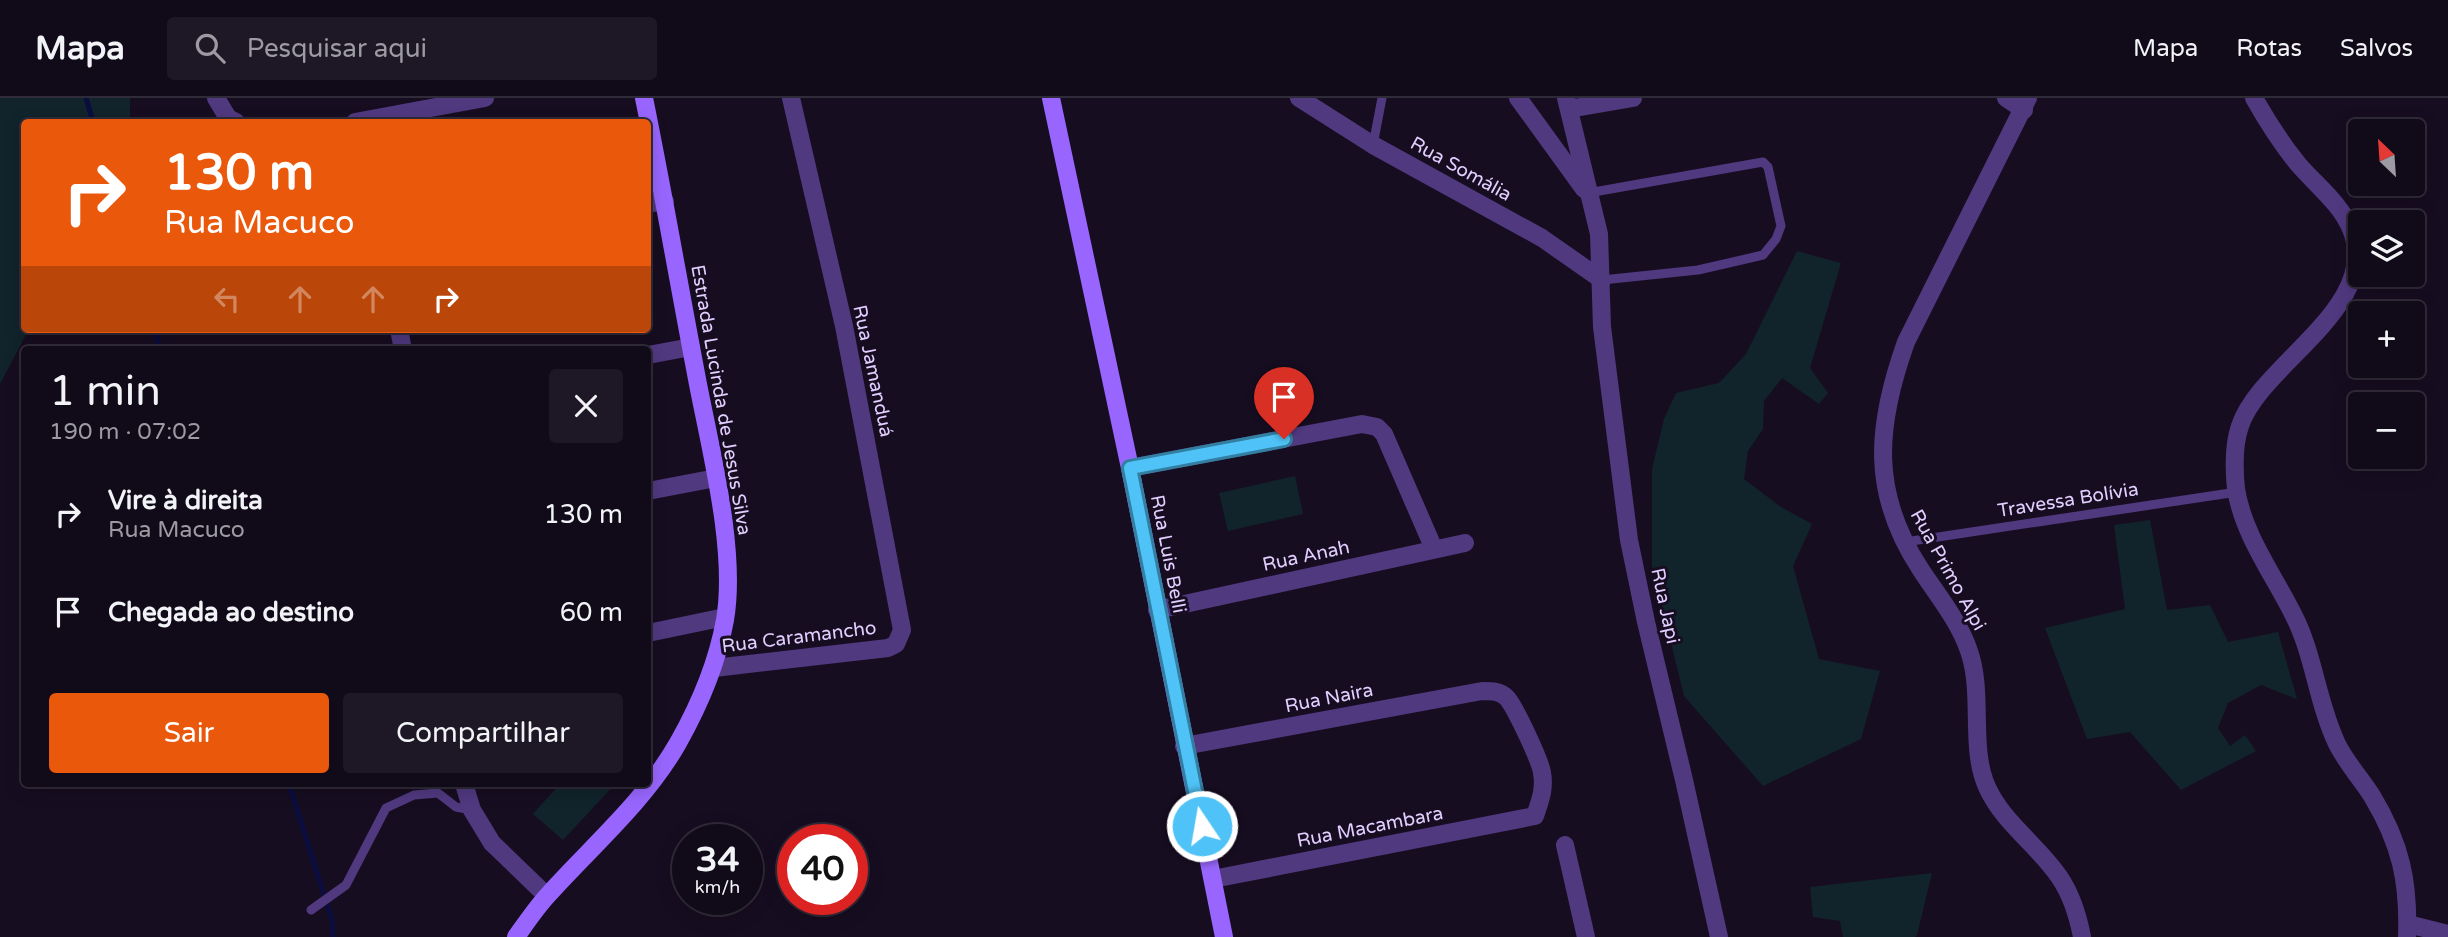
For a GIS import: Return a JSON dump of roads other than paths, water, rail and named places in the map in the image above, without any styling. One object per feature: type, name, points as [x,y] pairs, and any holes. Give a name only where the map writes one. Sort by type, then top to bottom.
[{"type":"main road","name":"Estrada Lucinda de Jesus Silva","points":[[644,98],[646,119]]},
{"type":"main road","name":"Rua Luis Belli","points":[[1051,98],[1130,468],[1224,937]]},
{"type":"main road","name":"Estrada Lucinda de Jesus Silva","points":[[651,159],[656,203],[691,347],[716,478],[727,566],[725,617],[714,668],[695,713],[651,781]]},
{"type":"main road","name":"Estrada Lucinda de Jesus Silva","points":[[516,937],[547,896],[597,845],[646,787]]},
{"type":"street","points":[[216,98],[230,119]]},
{"type":"street","points":[[371,119],[485,98]]},
{"type":"street","name":"Rua Jamanduá","points":[[792,98],[844,326],[902,630],[896,644],[888,648]]},
{"type":"street","name":"Rua Somália","points":[[1299,98],[1373,145],[1542,238],[1602,280]]},
{"type":"street","points":[[1518,98],[1587,194]]},
{"type":"street","points":[[1587,194],[1567,104],[1633,98]]},
{"type":"street","points":[[2006,98],[2026,104]]},
{"type":"street","points":[[2254,98],[2276,136],[2343,214],[2351,230],[2356,259],[2348,286],[2331,313],[2313,338],[2251,405],[2240,425],[2235,446],[2237,492],[2262,558],[2304,640],[2327,719],[2338,745],[2372,796],[2397,849],[2408,894],[2407,930],[2448,934]]},
{"type":"street","name":"Rua Primo Alpi","points":[[2026,104],[1906,342],[1894,378],[1883,443],[1883,469],[1888,501],[1905,542],[1959,629],[1970,653],[1976,680],[1980,765],[1987,787],[1999,808],[2058,876],[2071,896],[2082,937]]},
{"type":"street","name":"Rua Japi","points":[[1587,194],[1597,221],[1602,280],[1602,327],[1629,540],[1718,937]]},
{"type":"street","points":[[651,354],[691,347]]},
{"type":"street","points":[[1130,468],[1362,424],[1377,427],[1384,434],[1434,549]]},
{"type":"street","points":[[651,490],[716,478]]},
{"type":"street","name":"Rua Anah","points":[[1157,610],[1465,543]]},
{"type":"street","points":[[651,632],[725,617]]},
{"type":"street","name":"Rua Caramancho","points":[[714,668],[888,648]]},
{"type":"street","name":"Rua Naira","points":[[1184,746],[1482,691],[1497,691],[1507,697],[1542,771],[1543,793],[1535,816]]},
{"type":"street","points":[[465,787],[472,810],[492,843],[547,896]]},
{"type":"street","name":"Rua Macambara","points":[[1213,879],[1535,816]]},
{"type":"street","points":[[1566,845],[1586,937]]},
{"type":"lane","points":[[1373,145],[1382,98]]},
{"type":"lane","points":[[1587,194],[1763,162],[1768,167],[1781,226],[1776,239],[1763,255],[1698,270],[1602,280]]},
{"type":"lane","name":"Travessa Bolívia","points":[[1905,542],[2237,492]]},
{"type":"lane","points":[[311,910],[346,885],[386,808],[414,795],[438,793],[456,807],[472,810]]},
{"type":"waterway","points":[[86,98],[92,119]]},
{"type":"waterway","points":[[155,333],[159,346]]},
{"type":"waterway","points":[[290,787],[332,920],[333,937]]}]
